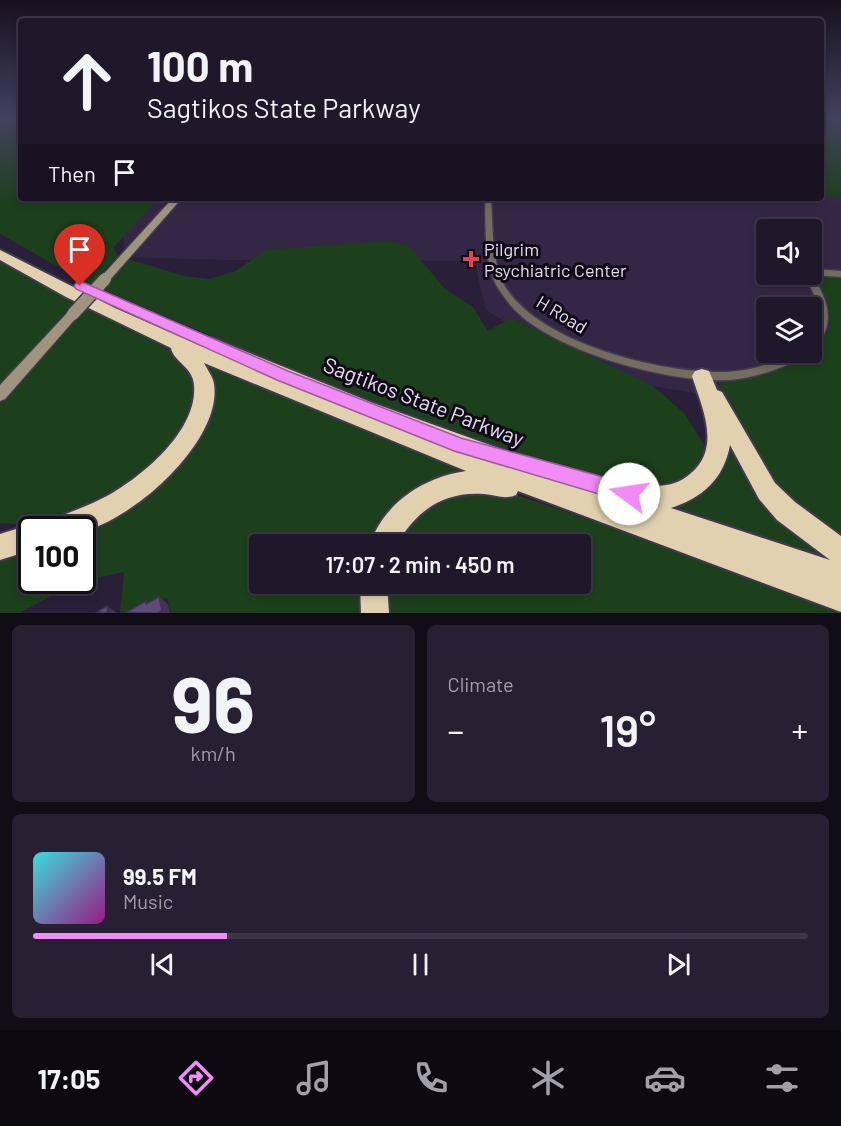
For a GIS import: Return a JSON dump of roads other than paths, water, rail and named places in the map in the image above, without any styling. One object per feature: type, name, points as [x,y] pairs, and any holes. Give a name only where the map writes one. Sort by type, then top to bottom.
[{"type":"highway","name":"Sagtikos State Parkway","points":[[0,244],[80,286],[215,347],[460,446],[841,577]]},
{"type":"highway","name":"Sagtikos State Parkway","points":[[0,254],[160,334],[372,425],[841,598]]},
{"type":"highway","points":[[93,516],[135,491],[173,458],[192,431],[202,406],[203,378],[191,359],[160,334]]},
{"type":"highway","points":[[460,446],[618,491],[663,498],[681,493],[697,484],[708,472],[716,460],[719,444],[702,376]]},
{"type":"highway","points":[[702,376],[767,491],[794,518],[841,552]]},
{"type":"highway","points":[[390,534],[401,516],[421,496],[462,481],[492,483],[611,515]]},
{"type":"highway","points":[[0,534],[18,536]]},
{"type":"highway","points":[[0,548],[18,542]]},
{"type":"highway","points":[[374,594],[375,613]]},
{"type":"street","points":[[0,395],[175,201]]},
{"type":"street","name":"H Road","points":[[488,201],[494,261],[502,288],[511,300],[558,335],[589,349],[672,373],[728,376],[751,372],[779,363]]},
{"type":"street","points":[[822,273],[841,274]]},
{"type":"street","points":[[822,300],[822,330]]},
{"type":"place","name":"Pilgrim Psychiatric Center","points":[[471,259]]}]
